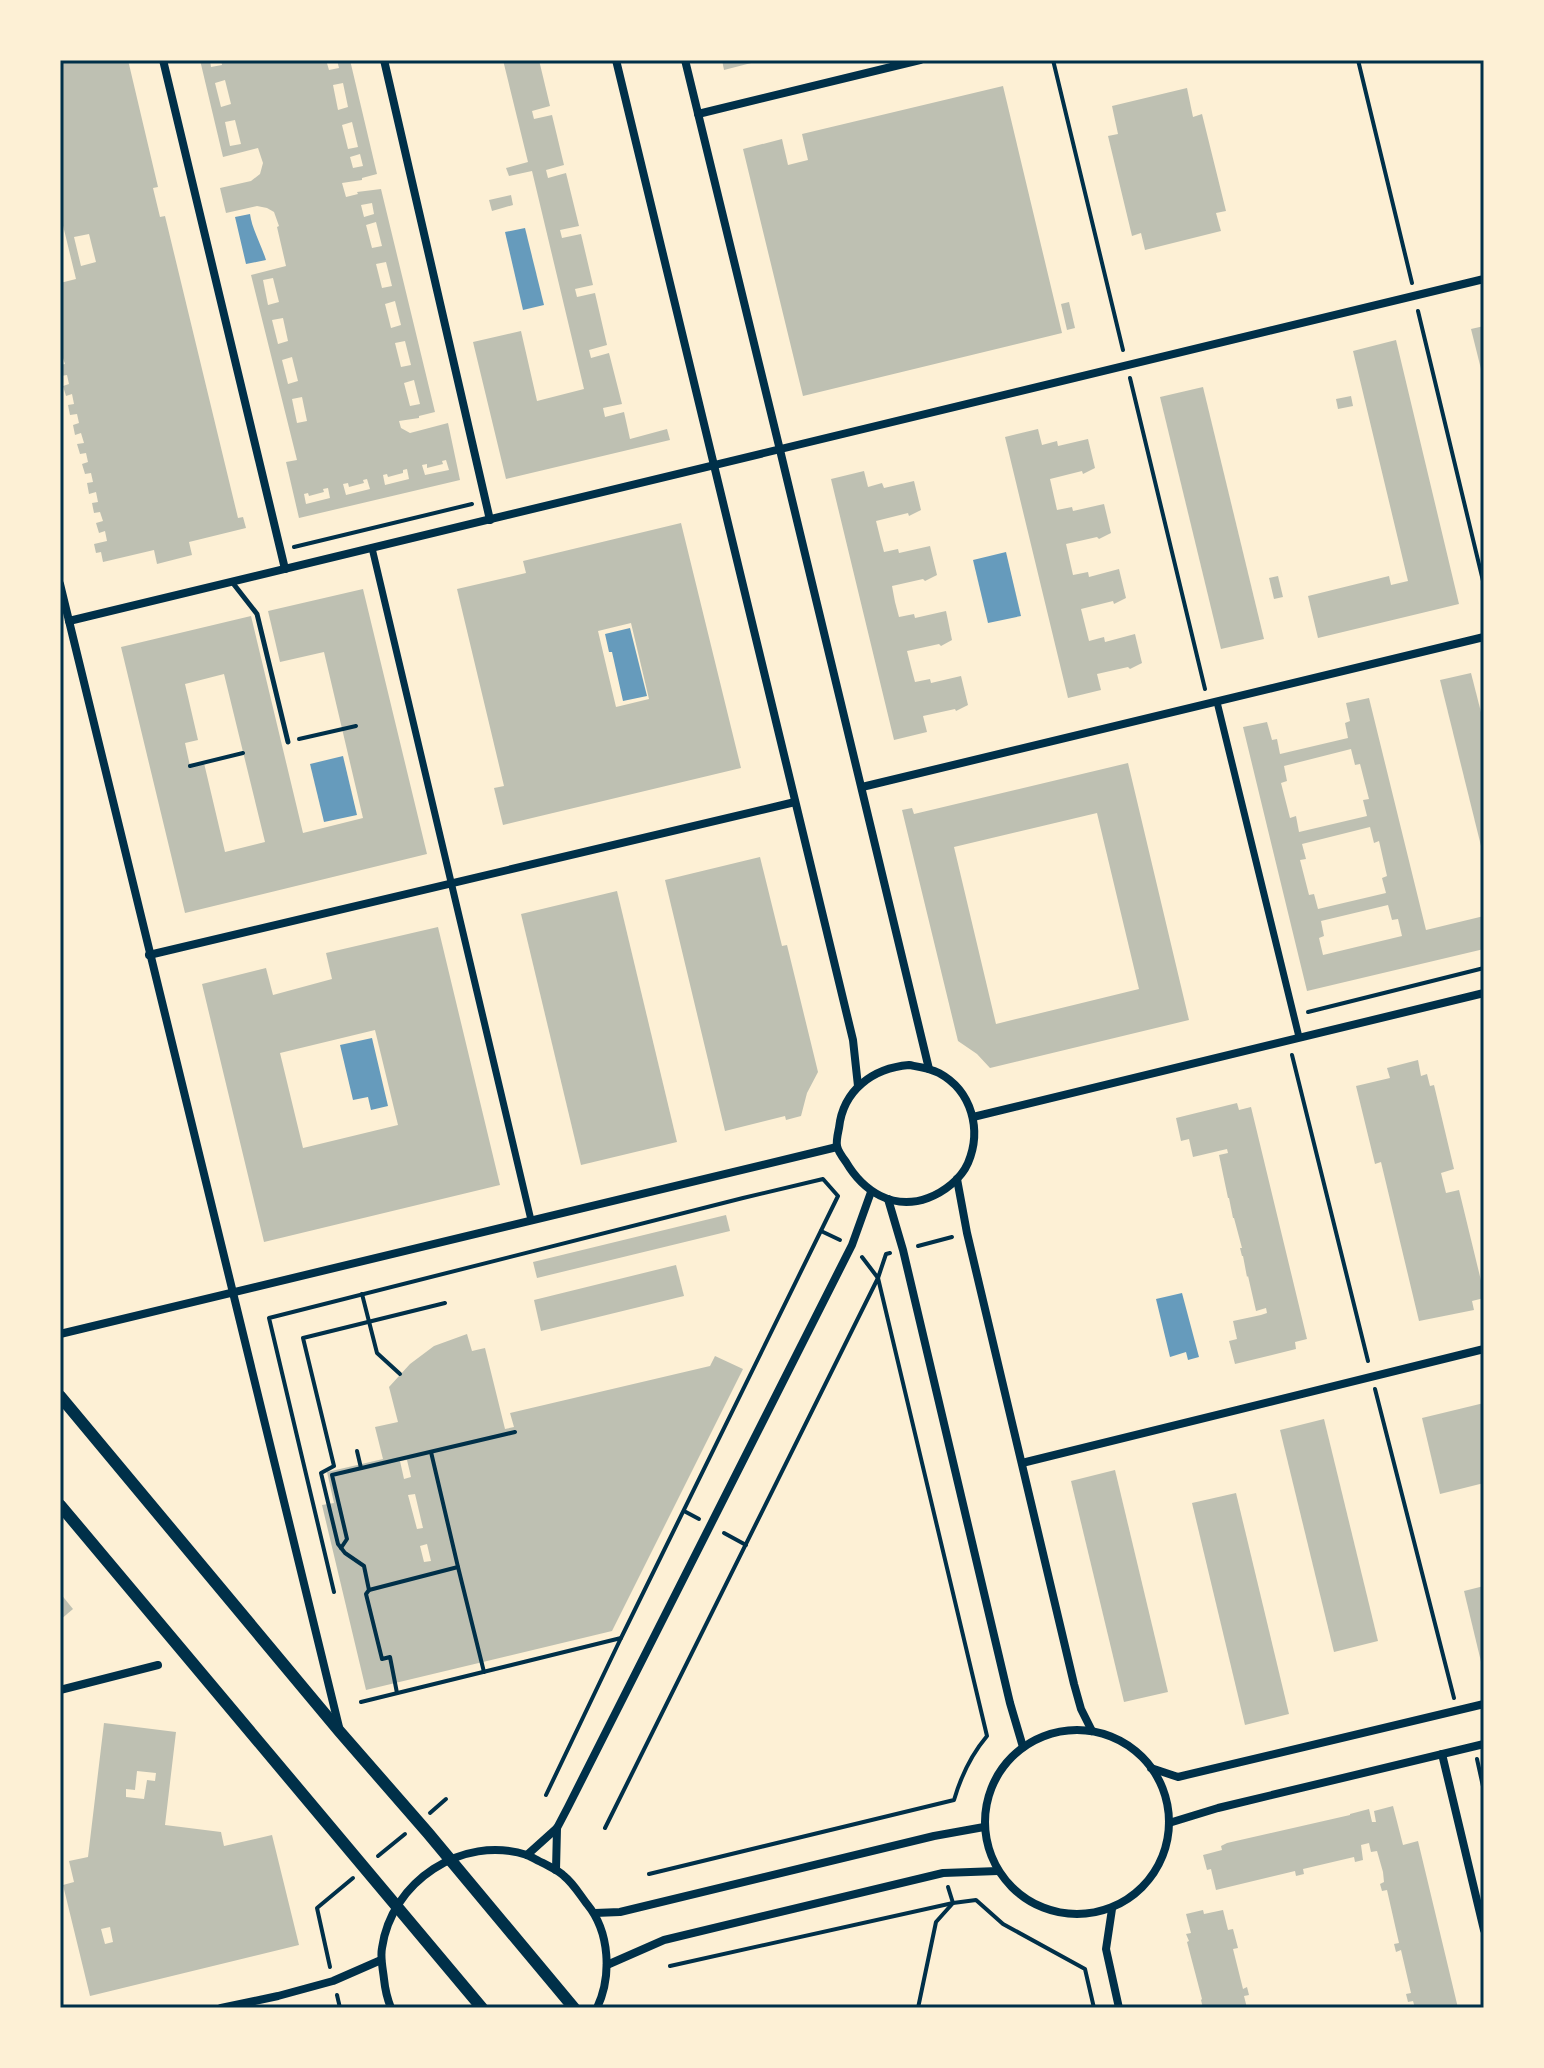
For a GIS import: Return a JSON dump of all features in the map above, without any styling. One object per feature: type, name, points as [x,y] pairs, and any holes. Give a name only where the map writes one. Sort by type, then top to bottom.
[{"type":"street","points":[[163,60],[285,569]]},
{"type":"street","points":[[384,60],[490,520]]},
{"type":"street","points":[[616,60],[853,1040],[858,1086]]},
{"type":"street","points":[[685,60],[929,1069]]},
{"type":"street","points":[[698,114],[920,60]]},
{"type":"street","points":[[69,621],[1484,279]]},
{"type":"street","points":[[372,548],[531,1220]]},
{"type":"street","points":[[60,584],[340,1732]]},
{"type":"street","points":[[862,787],[1484,637]]},
{"type":"street","points":[[1217,702],[1299,1037]]},
{"type":"street","points":[[149,955],[795,802]]},
{"type":"street","points":[[973,1117],[1484,993]]},
{"type":"street","points":[[909,1065],[929,1069],[949,1080],[962,1094],[973,1117],[975,1141],[967,1166],[937,1195],[904,1202],[888,1199],[871,1192],[855,1178],[837,1147],[845,1105],[858,1086],[882,1070],[909,1065]]},
{"type":"street","points":[[60,1334],[837,1147]]},
{"type":"street","points":[[957,1179],[967,1233],[1074,1684],[1081,1709],[1092,1731]]},
{"type":"street","points":[[527,1855],[557,1828],[852,1245],[871,1192]]},
{"type":"street","points":[[888,1199],[1023,1747]]},
{"type":"street","points":[[1022,1463],[1484,1349]]},
{"type":"street","points":[[60,1396],[574,2008]]},
{"type":"street","points":[[60,1505],[482,2008]]},
{"type":"street","points":[[60,1690],[158,1665]]},
{"type":"street","points":[[1151,1768],[1178,1777],[1484,1704]]},
{"type":"street","points":[[1092,1731],[1125,1744],[1151,1768],[1162,1788],[1169,1823],[1164,1851],[1150,1877],[1130,1898],[1098,1914],[1064,1914],[1044,1909],[1027,1900],[998,1871],[991,1857],[984,1827],[985,1809],[998,1774],[1023,1747],[1056,1732],[1092,1731]]},
{"type":"street","points":[[1169,1823],[1218,1808],[1484,1744]]},
{"type":"street","points":[[1442,1754],[1484,1930]]},
{"type":"street","points":[[595,1913],[620,1912],[934,1836],[984,1827]]},
{"type":"street","points":[[556,1870],[557,1828]]},
{"type":"street","points":[[391,2008],[381,1960],[382,1949],[387,1926],[407,1891],[425,1873],[451,1859],[473,1852],[500,1851],[527,1855],[556,1870],[566,1877],[595,1913],[602,1930],[607,1965],[597,2008]]},
{"type":"street","points":[[607,1965],[664,1940],[943,1873],[998,1871]]},
{"type":"street","points":[[1112,1909],[1106,1949],[1119,2008]]},
{"type":"street","points":[[221,2008],[333,1981],[381,1960]]},
{"type":"lane","points":[[232,582],[257,614],[288,742]]},
{"type":"path","points":[[1358,60],[1484,585]]},
{"type":"path","points":[[280,550],[486,501]]},
{"type":"path","points":[[288,742],[356,726]]},
{"type":"path","points":[[190,766],[243,753]]},
{"type":"path","points":[[1293,1015],[1484,968]]},
{"type":"path","points":[[334,1592],[269,1318],[823,1179],[838,1196],[546,1795]]},
{"type":"path","points":[[605,1828],[878,1278],[987,1736],[975,1750],[960,1778],[954,1800],[649,1874]]},
{"type":"path","points":[[362,1294],[377,1353],[400,1374]]},
{"type":"path","points":[[397,1693],[390,1657],[382,1659],[366,1594],[369,1590],[364,1566],[338,1544],[321,1473],[334,1466],[303,1338],[445,1303]]},
{"type":"path","points":[[341,1548],[347,1539],[332,1475],[515,1432]]},
{"type":"path","points":[[357,1451],[361,1468]]},
{"type":"path","points":[[431,1452],[484,1672]]},
{"type":"path","points":[[314,1506],[328,1503]]},
{"type":"path","points":[[369,1590],[458,1567]]},
{"type":"path","points":[[361,1702],[621,1638]]},
{"type":"path","points":[[670,1966],[976,1900],[1003,1924],[1085,1969],[1094,2008]]},
{"type":"path","points":[[918,2008],[936,1922]]},
{"type":"water","points":[[250,214],[266,260],[246,264],[235,217]]},
{"type":"water","points":[[525,228],[544,305],[523,310],[505,232]]},
{"type":"water","points":[[1006,552],[1021,616],[988,623],[973,560]]},
{"type":"water","points":[[630,628],[647,696],[623,701],[605,634]]},
{"type":"water","points":[[343,756],[357,815],[324,822],[310,764]]},
{"type":"water","points":[[372,1038],[388,1106],[371,1110],[368,1097],[353,1100],[340,1045]]},
{"type":"water","points":[[1182,1293],[1199,1357],[1188,1360],[1186,1352],[1170,1357],[1156,1299]]},
{"type":"building","points":[[60,60],[128,60],[158,187],[153,188],[160,217],[165,216],[238,518],[243,517],[246,528],[189,542],[192,555],[157,564],[154,550],[103,562],[101,552],[96,553],[94,544],[107,541],[105,531],[99,533],[96,523],[103,521],[100,512],[94,513],[92,503],[98,502],[96,492],[89,494],[87,483],[93,482],[91,473],[85,474],[82,464],[88,462],[86,453],[80,454],[77,444],[84,443],[81,433],[75,435],[73,425],[79,423],[77,414],[70,415],[68,405],[74,404],[72,394],[66,396],[63,386],[69,384],[67,375],[61,376],[60,372],[60,365],[65,364],[60,355],[60,283],[76,279],[60,213]],"holes":[[[89,234],[96,262],[81,266],[74,237]]]},
{"type":"building","points":[[200,60],[210,60],[211,67],[222,65],[221,60],[326,60],[329,70],[339,68],[337,60],[350,60],[377,174],[342,183],[346,197],[357,192],[381,189],[435,412],[399,421],[401,428],[410,433],[448,423],[460,480],[299,518],[286,462],[297,460],[251,275],[286,266],[279,226],[274,212],[267,208],[257,206],[226,213],[220,188],[251,181],[260,174],[263,163],[258,148],[223,157]],"holes":[[[225,80],[231,104],[221,107],[215,83]],[[343,83],[348,107],[338,110],[333,85]],[[235,120],[241,144],[230,146],[225,122]],[[352,122],[358,147],[348,149],[342,125]],[[360,154],[363,166],[353,168],[350,157]],[[372,203],[374,214],[364,217],[361,205]],[[376,222],[382,246],[372,248],[366,225]],[[386,262],[392,286],[382,288],[376,264]],[[273,278],[279,302],[268,305],[263,280]],[[395,301],[401,325],[391,328],[385,304]],[[283,318],[288,341],[278,344],[272,320]],[[405,341],[411,365],[401,367],[395,343]],[[292,357],[298,381],[288,384],[282,360]],[[414,380],[420,404],[410,406],[404,383]],[[302,397],[307,421],[297,423],[292,399]],[[446,460],[449,470],[425,475],[422,465],[427,464],[427,468],[443,464],[442,461]],[[407,469],[409,479],[385,485],[383,475],[387,474],[388,477]],[[367,479],[370,489],[346,495],[343,484],[348,483],[349,487],[364,483],[363,480]],[[328,488],[330,498],[306,504],[304,494],[308,493],[309,496]]]},
{"type":"building","points":[[503,60],[539,60],[550,106],[532,111],[534,119],[552,115],[564,165],[546,170],[548,178],[566,173],[579,226],[560,230],[562,238],[581,234],[593,285],[575,289],[577,297],[595,293],[607,345],[589,350],[591,358],[609,353],[622,404],[603,408],[605,417],[624,412],[630,439],[667,429],[670,440],[506,479],[473,342],[521,331],[537,401],[584,389],[532,171],[509,176],[506,168],[528,162]]},
{"type":"building","points":[[722,60],[759,60],[759,61],[724,70]]},
{"type":"building","points":[[1003,86],[1062,333],[803,396],[743,149],[782,139],[788,165],[808,160],[802,134]]},
{"type":"building","points":[[1187,88],[1193,117],[1202,114],[1226,211],[1216,213],[1221,231],[1145,250],[1141,233],[1132,236],[1108,136],[1118,134],[1112,106]]},
{"type":"building","points":[[511,195],[513,205],[492,211],[489,200]]},
{"type":"building","points":[[1069,302],[1075,328],[1067,330],[1061,304]]},
{"type":"building","points":[[1484,326],[1484,377],[1483,377],[1471,329]]},
{"type":"building","points":[[1396,340],[1459,604],[1318,638],[1308,596],[1389,576],[1391,585],[1408,581],[1353,351]]},
{"type":"building","points":[[1203,387],[1264,639],[1221,649],[1160,397]]},
{"type":"building","points":[[1351,396],[1353,406],[1338,409],[1336,399]]},
{"type":"building","points":[[1038,429],[1042,445],[1057,441],[1058,446],[1088,439],[1095,468],[1083,474],[1082,471],[1050,479],[1057,510],[1072,507],[1073,511],[1104,504],[1111,533],[1099,539],[1066,544],[1073,575],[1088,572],[1089,577],[1119,569],[1126,598],[1114,604],[1113,601],[1081,609],[1089,641],[1104,637],[1105,642],[1135,634],[1142,663],[1130,669],[1097,674],[1101,690],[1068,698],[1005,437]]},
{"type":"building","points":[[864,471],[868,487],[882,483],[884,488],[914,481],[921,510],[909,516],[908,513],[876,521],[884,552],[898,549],[899,553],[930,546],[937,575],[925,581],[892,586],[895,602],[899,617],[914,614],[915,618],[946,611],[952,640],[941,646],[907,651],[915,682],[930,679],[931,683],[961,676],[968,705],[956,711],[923,716],[927,732],[894,740],[831,479]]},
{"type":"building","points":[[681,523],[741,768],[503,825],[494,788],[504,786],[457,589],[526,573],[523,561]],"holes":[[[631,623],[649,699],[616,707],[598,631]]]},
{"type":"building","points":[[1278,576],[1283,597],[1274,599],[1269,578]]},
{"type":"building","points":[[363,589],[427,854],[185,913],[121,647],[251,616],[303,833],[363,818],[324,652],[280,662],[268,611]],"holes":[[[224,674],[265,842],[225,852],[204,763],[190,766],[185,743],[198,740],[185,684]]]},
{"type":"building","points":[[1471,673],[1484,724],[1483,854],[1440,680]]},
{"type":"building","points":[[1369,698],[1426,930],[1484,916],[1484,949],[1307,991],[1243,727],[1267,722],[1272,740],[1277,739],[1280,754],[1348,738],[1345,723],[1350,721],[1346,703]],"holes":[[[1351,749],[1355,765],[1360,764],[1369,799],[1363,800],[1367,816],[1299,832],[1296,816],[1290,818],[1281,783],[1287,781],[1284,766]],[[1370,827],[1374,843],[1379,841],[1387,876],[1382,878],[1386,893],[1318,909],[1314,894],[1309,895],[1300,860],[1306,859],[1302,844]],[[1388,905],[1392,920],[1398,919],[1402,936],[1323,955],[1319,938],[1324,936],[1321,921]]]},
{"type":"building","points":[[1128,763],[1189,1020],[990,1068],[958,1041],[902,810],[912,808],[914,814]],"holes":[[[1097,813],[1139,989],[996,1024],[954,847]]]},
{"type":"building","points":[[760,857],[782,946],[787,945],[818,1072],[807,1093],[801,1116],[786,1120],[785,1116],[725,1131],[665,880]]},
{"type":"building","points":[[617,891],[677,1142],[581,1165],[521,914]]},
{"type":"building","points":[[438,927],[500,1185],[264,1242],[202,984],[266,968],[273,995],[332,979],[326,953]],"holes":[[[375,1030],[398,1125],[303,1148],[280,1053]]]},
{"type":"building","points":[[1418,1060],[1421,1076],[1427,1074],[1430,1086],[1434,1085],[1454,1169],[1441,1173],[1446,1193],[1459,1190],[1484,1293],[1484,1298],[1472,1301],[1474,1310],[1419,1321],[1381,1162],[1375,1164],[1356,1086],[1390,1078],[1387,1068]]},
{"type":"building","points":[[1237,1103],[1239,1110],[1251,1107],[1307,1339],[1295,1342],[1296,1349],[1235,1364],[1229,1341],[1237,1339],[1233,1321],[1267,1313],[1266,1308],[1256,1311],[1247,1277],[1219,1155],[1228,1153],[1227,1149],[1193,1157],[1189,1139],[1181,1141],[1176,1118]]},
{"type":"building","points":[[726,1215],[730,1231],[537,1278],[533,1262]]},
{"type":"building","points":[[676,1265],[684,1296],[541,1331],[534,1300]]},
{"type":"building","points":[[467,1334],[472,1351],[485,1348],[505,1429],[514,1427],[510,1413],[710,1366],[715,1356],[743,1369],[612,1631],[366,1690],[322,1505],[334,1503],[327,1472],[383,1459],[375,1427],[398,1422],[389,1387],[410,1364],[434,1346]],"holes":[[[407,1460],[411,1477],[404,1479],[400,1461]],[[415,1494],[423,1528],[417,1529],[408,1495]],[[427,1544],[431,1561],[424,1562],[420,1546]]]},
{"type":"building","points":[[1484,1403],[1484,1483],[1440,1494],[1422,1418]]},
{"type":"building","points":[[1324,1419],[1378,1641],[1334,1652],[1280,1430]]},
{"type":"building","points":[[1115,1470],[1168,1692],[1124,1702],[1071,1481]]},
{"type":"building","points":[[1236,1493],[1289,1714],[1245,1725],[1192,1503]]},
{"type":"building","points":[[1484,1586],[1484,1670],[1483,1670],[1464,1591]]},
{"type":"building","points":[[60,1593],[73,1609],[60,1620]]},
{"type":"building","points":[[104,1723],[176,1732],[165,1825],[221,1832],[224,1846],[272,1835],[299,1945],[90,1996],[63,1885],[74,1882],[69,1861],[88,1857]],"holes":[[[137,1771],[156,1773],[155,1781],[147,1780],[144,1799],[126,1797],[126,1789],[135,1790]],[[110,1927],[113,1942],[105,1944],[101,1929]]]},
{"type":"building","points":[[1393,1806],[1403,1845],[1418,1841],[1458,2008],[1415,2008],[1413,2001],[1408,2002],[1406,1994],[1411,1993],[1401,1950],[1396,1952],[1394,1944],[1399,1943],[1387,1890],[1382,1891],[1380,1884],[1384,1882],[1383,1872],[1377,1851],[1371,1852],[1369,1843],[1361,1845],[1363,1860],[1355,1862],[1354,1857],[1303,1869],[1304,1874],[1296,1876],[1295,1871],[1216,1890],[1211,1869],[1207,1870],[1203,1855],[1222,1850],[1221,1846],[1227,1843],[1369,1809],[1372,1822],[1376,1822],[1374,1811]]},
{"type":"building","points":[[1203,1910],[1204,1914],[1223,1910],[1228,1930],[1233,1929],[1238,1948],[1233,1949],[1243,1989],[1247,1987],[1249,1995],[1244,1996],[1247,2008],[1203,2008],[1187,1942],[1186,1934],[1191,1933],[1186,1914]]}]
